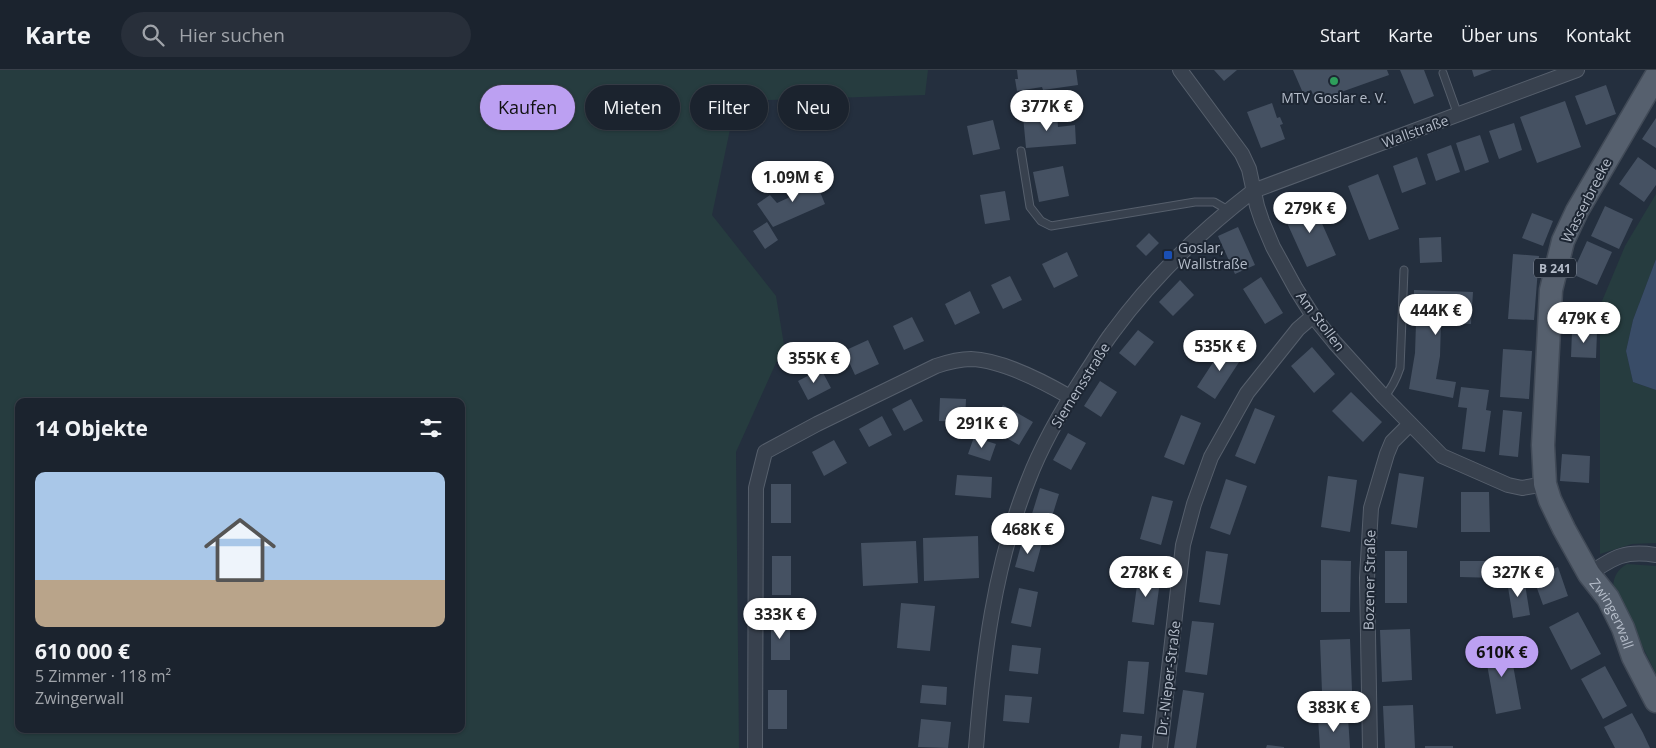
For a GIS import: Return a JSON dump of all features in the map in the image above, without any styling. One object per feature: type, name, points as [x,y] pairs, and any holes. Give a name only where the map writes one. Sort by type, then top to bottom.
[{"type":"main road","name":"Wasserbreeke","points":[[1545,484],[1543,445],[1545,381],[1551,290],[1555,267],[1563,242],[1577,211],[1656,76]]},
{"type":"main road","name":"Zwingerwall","points":[[1545,484],[1564,529],[1589,574],[1608,598],[1623,628],[1633,657],[1656,701]]},
{"type":"street","name":"Am Stollen","points":[[1180,70],[1242,154],[1249,169],[1256,206],[1273,247],[1313,316],[1335,343],[1384,397],[1442,456],[1508,485],[1522,488],[1545,484]]},
{"type":"street","name":"Wallstraße","points":[[1253,191],[1577,70]]},
{"type":"street","name":"Siemensstraße","points":[[976,748],[991,616],[1010,535],[1028,481],[1046,441],[1070,397],[1112,333],[1176,259],[1228,210],[1253,191]]},
{"type":"street","name":"Dr.-Nieper-Straße","points":[[1160,748],[1184,545],[1198,494],[1211,457],[1248,393],[1298,329],[1313,316]]},
{"type":"street","points":[[755,748],[756,488],[765,452],[817,424],[936,366],[954,361],[970,359],[990,362],[1025,374],[1070,397]]},
{"type":"street","name":"Bozener Straße","points":[[1370,748],[1367,578],[1371,508],[1392,442],[1410,424]]},
{"type":"street","points":[[1589,574],[1619,556],[1633,553],[1656,555]]},
{"type":"lane","points":[[1443,73],[1458,115]]},
{"type":"lane","points":[[1021,152],[1030,207],[1040,221],[1051,226],[1195,202],[1214,202],[1228,210]]},
{"type":"lane","points":[[1384,397],[1396,380],[1400,368],[1404,270]]},
{"type":"green space","points":[[0,70],[928,70],[925,95],[849,97],[849,85],[778,85],[778,100],[768,100],[768,85],[690,85],[690,130],[730,130],[712,215],[776,296],[784,345],[736,452],[739,748],[0,748]]},
{"type":"green space","points":[[1656,194],[1656,259],[1633,320],[1626,351],[1633,382],[1656,390],[1656,543],[1632,544],[1600,554],[1600,306],[1625,246]]},
{"type":"green space","points":[[1627,564],[1656,566],[1656,674],[1613,587],[1617,574]]},
{"type":"water","points":[[1656,259],[1656,390],[1633,382],[1626,351],[1633,320]]},
{"type":"building","points":[[1017,70],[1076,70],[1078,85],[1043,90],[1042,87],[1017,91],[1015,79],[1018,79]]},
{"type":"building","points":[[1214,70],[1237,70],[1224,81]]},
{"type":"building","name":"MTV Goslar e. V.","points":[[1293,70],[1387,70],[1389,75],[1316,101],[1311,90],[1303,93]]},
{"type":"building","points":[[1400,70],[1424,70],[1434,96],[1414,104]]},
{"type":"building","points":[[1472,70],[1492,70],[1474,77]]},
{"type":"building","points":[[1606,85],[1616,114],[1586,125],[1575,96]]},
{"type":"building","points":[[1565,101],[1581,147],[1537,163],[1520,117]]},
{"type":"building","points":[[1272,103],[1277,118],[1280,117],[1283,124],[1280,125],[1285,139],[1261,148],[1247,112]]},
{"type":"building","points":[[1057,113],[1058,127],[1075,125],[1076,144],[1026,148],[1023,116]]},
{"type":"building","points":[[1656,118],[1656,148],[1642,139]]},
{"type":"building","points":[[993,120],[1000,149],[973,155],[967,126]]},
{"type":"building","points":[[1514,123],[1522,150],[1499,159],[1489,131]]},
{"type":"building","points":[[1480,135],[1489,162],[1465,171],[1456,143]]},
{"type":"building","points":[[1451,145],[1460,172],[1436,181],[1427,154]]},
{"type":"building","points":[[1417,157],[1426,184],[1402,193],[1393,166]]},
{"type":"building","points":[[1638,157],[1656,170],[1656,185],[1644,202],[1619,184]]},
{"type":"building","points":[[1063,166],[1069,196],[1039,202],[1033,172]]},
{"type":"building","points":[[1378,174],[1399,229],[1369,240],[1348,186]]},
{"type":"building","points":[[813,175],[825,204],[773,227],[757,204],[770,195],[777,203],[801,192],[798,182]]},
{"type":"building","points":[[1005,191],[1010,220],[985,224],[980,195]]},
{"type":"building","points":[[1312,201],[1336,255],[1307,267],[1283,214]]},
{"type":"building","points":[[1605,206],[1633,219],[1619,249],[1591,236]]},
{"type":"building","points":[[1532,213],[1553,221],[1543,246],[1522,238]]},
{"type":"building","points":[[767,222],[778,240],[765,249],[753,231]]},
{"type":"building","points":[[1238,227],[1255,265],[1235,274],[1218,236]]},
{"type":"building","points":[[1149,233],[1159,243],[1146,256],[1136,246]]},
{"type":"building","points":[[1441,237],[1442,262],[1420,263],[1419,238]]},
{"type":"building","points":[[1587,241],[1612,252],[1597,285],[1572,274]]},
{"type":"building","points":[[1067,252],[1078,276],[1054,288],[1042,264]]},
{"type":"building","points":[[1513,254],[1539,256],[1534,320],[1508,319]]},
{"type":"building","points":[[1010,276],[1022,300],[1003,309],[991,285]]},
{"type":"building","points":[[1261,277],[1283,313],[1265,324],[1243,289]]},
{"type":"building","points":[[1180,280],[1194,295],[1173,316],[1159,302]]},
{"type":"building","points":[[1414,290],[1473,292],[1471,324],[1441,323],[1440,356],[1436,379],[1456,382],[1453,398],[1409,389],[1415,353],[1416,323],[1413,322]]},
{"type":"building","points":[[970,291],[980,313],[955,325],[945,304]]},
{"type":"building","points":[[912,317],[924,341],[904,350],[893,326]]},
{"type":"building","points":[[1138,330],[1154,342],[1135,366],[1119,353]]},
{"type":"building","points":[[1572,331],[1597,332],[1596,358],[1571,357]]},
{"type":"building","points":[[868,340],[879,364],[855,375],[844,351]]},
{"type":"building","points":[[1225,344],[1243,356],[1215,399],[1197,387]]},
{"type":"building","points":[[1312,347],[1335,374],[1314,393],[1291,366]]},
{"type":"building","points":[[1503,349],[1532,351],[1529,399],[1500,397]]},
{"type":"building","points":[[821,369],[831,388],[808,400],[798,381]]},
{"type":"building","points":[[1100,381],[1117,392],[1101,417],[1084,406]]},
{"type":"building","points":[[1461,387],[1489,390],[1486,410],[1491,411],[1485,452],[1462,449],[1467,408],[1458,407]]},
{"type":"building","points":[[1351,392],[1382,422],[1363,442],[1332,411]]},
{"type":"building","points":[[940,398],[966,399],[965,422],[939,421]]},
{"type":"building","points":[[911,399],[923,421],[904,431],[892,409]]},
{"type":"building","points":[[1003,405],[1033,422],[1019,445],[989,428]]},
{"type":"building","points":[[1255,408],[1275,416],[1255,464],[1235,456]]},
{"type":"building","points":[[1503,410],[1522,412],[1518,457],[1499,455]]},
{"type":"building","points":[[1181,415],[1201,423],[1184,465],[1164,457]]},
{"type":"building","points":[[882,416],[892,435],[869,447],[859,429]]},
{"type":"building","points":[[1068,433],[1086,443],[1071,470],[1053,460]]},
{"type":"building","points":[[974,437],[996,444],[990,461],[968,454]]},
{"type":"building","points":[[834,440],[847,463],[824,476],[812,452]]},
{"type":"building","points":[[1562,454],[1590,456],[1589,483],[1560,481]]},
{"type":"building","points":[[1399,473],[1424,477],[1417,528],[1391,524]]},
{"type":"building","points":[[957,475],[992,477],[991,498],[955,495]]},
{"type":"building","points":[[1328,476],[1357,480],[1350,532],[1321,527]]},
{"type":"building","points":[[1226,479],[1247,486],[1230,535],[1210,528]]},
{"type":"building","points":[[771,484],[791,484],[791,523],[771,523]]},
{"type":"building","points":[[1040,488],[1059,494],[1050,523],[1031,517]]},
{"type":"building","points":[[1461,492],[1489,492],[1490,532],[1461,532]]},
{"type":"building","points":[[1152,496],[1173,501],[1161,545],[1140,539]]},
{"type":"building","points":[[978,536],[979,578],[924,581],[923,538]]},
{"type":"building","points":[[1023,538],[1042,543],[1034,572],[1015,567]]},
{"type":"building","points":[[916,541],[918,583],[863,586],[861,543]]},
{"type":"building","points":[[1206,551],[1228,554],[1220,605],[1199,602]]},
{"type":"building","points":[[1385,551],[1407,551],[1407,603],[1385,603]]},
{"type":"building","points":[[772,556],[791,556],[791,595],[772,595]]},
{"type":"building","points":[[1321,560],[1351,561],[1350,612],[1321,612]]},
{"type":"building","points":[[1460,561],[1498,561],[1497,578],[1460,577]]},
{"type":"building","points":[[1558,567],[1568,596],[1543,605],[1533,577]]},
{"type":"building","points":[[1139,571],[1161,574],[1154,625],[1132,622]]},
{"type":"building","points":[[1524,578],[1530,615],[1513,618],[1507,581]]},
{"type":"building","points":[[1019,588],[1038,592],[1031,627],[1011,623]]},
{"type":"building","points":[[901,603],[935,606],[930,651],[897,648]]},
{"type":"building","points":[[1578,612],[1601,654],[1571,670],[1549,627]]},
{"type":"building","points":[[771,621],[790,621],[790,660],[771,660]]},
{"type":"building","points":[[1192,621],[1214,623],[1207,675],[1185,672]]},
{"type":"building","points":[[1410,629],[1412,680],[1382,682],[1380,630]]},
{"type":"building","points":[[1350,639],[1352,691],[1322,692],[1320,640]]},
{"type":"building","points":[[1509,643],[1521,709],[1496,714],[1484,648]]},
{"type":"building","points":[[1012,645],[1041,648],[1038,674],[1009,671]]},
{"type":"building","points":[[1128,661],[1149,662],[1144,714],[1123,712]]},
{"type":"building","points":[[1605,666],[1627,706],[1603,719],[1581,679]]},
{"type":"building","points":[[922,685],[947,687],[946,705],[920,703]]},
{"type":"building","points":[[768,690],[787,690],[787,729],[768,729]]},
{"type":"building","points":[[1183,690],[1204,693],[1196,748],[1174,748]]},
{"type":"building","points":[[1005,695],[1032,697],[1029,723],[1003,721]]},
{"type":"building","points":[[1413,705],[1415,748],[1385,748],[1383,706]]},
{"type":"building","points":[[1632,713],[1650,748],[1615,748],[1604,727]]},
{"type":"building","points":[[1348,717],[1350,748],[1320,748],[1318,718]]},
{"type":"building","points":[[921,719],[951,722],[948,748],[918,747]]},
{"type":"building","points":[[1121,734],[1142,736],[1141,748],[1119,748]]},
{"type":"building","points":[[1267,745],[1284,747],[1284,748],[1266,748]]},
{"type":"building","points":[[1425,746],[1453,746],[1453,748],[1425,748]]},
{"type":"place","name":"MTV Goslar e. V.","points":[[1334,81]]},
{"type":"place","name":"Goslar, Wallstraße","points":[[1168,255]]}]
